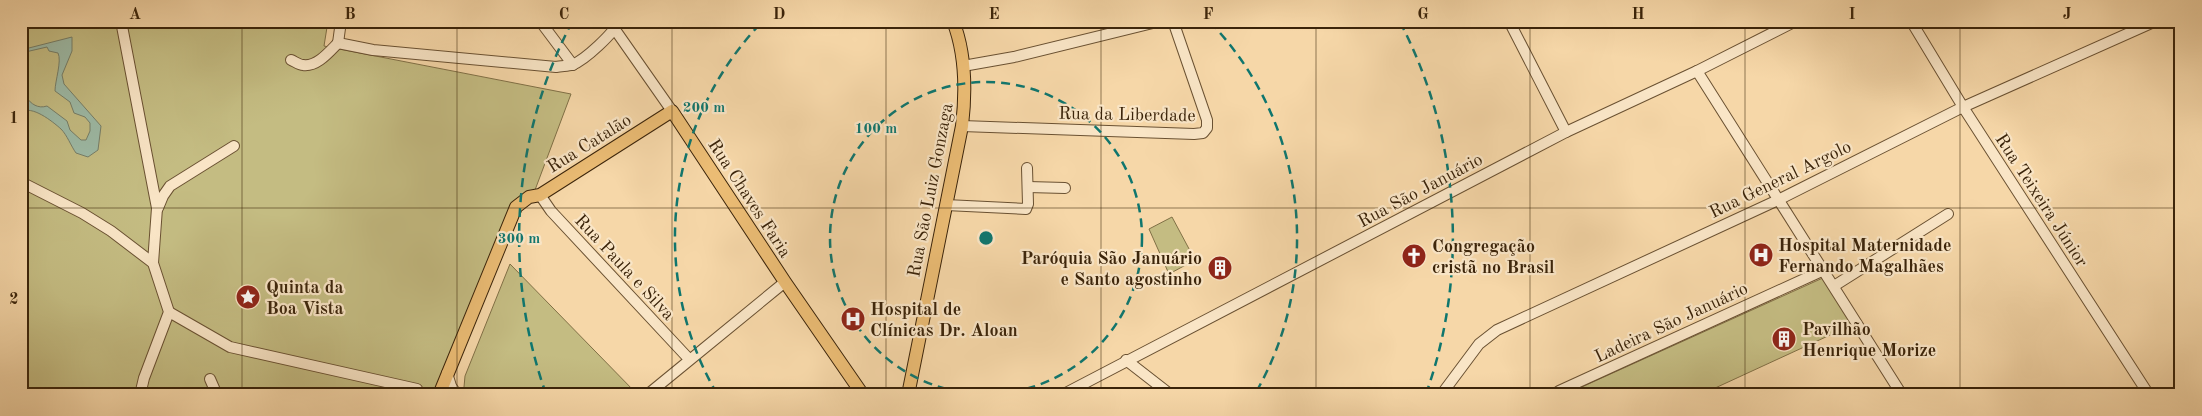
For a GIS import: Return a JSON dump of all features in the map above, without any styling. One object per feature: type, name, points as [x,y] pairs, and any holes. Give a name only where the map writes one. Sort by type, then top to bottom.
[{"type":"main road","name":"Rua São Luiz Gonzaga","points":[[908,395],[962,126],[966,95],[959,38],[953,21]]},
{"type":"main road","name":"Rua Catalão","points":[[447,373],[503,234],[516,207],[524,200],[540,195],[672,111]]},
{"type":"main road","name":"Rua Chaves Faria","points":[[672,111],[784,282],[863,395]]},
{"type":"main road","points":[[439,395],[447,373]]},
{"type":"street","points":[[120,21],[158,208],[153,263],[169,312],[144,378],[140,395]]},
{"type":"street","points":[[291,60],[303,65],[323,58],[338,43],[342,21]]},
{"type":"street","points":[[540,21],[573,64]]},
{"type":"street","name":"Rua Chaves Faria","points":[[609,21],[617,26],[672,111]]},
{"type":"street","points":[[963,66],[1014,57],[1161,21]]},
{"type":"street","name":"Rua da Liberdade","points":[[962,126],[1203,133],[1207,128],[1207,120],[1173,21]]},
{"type":"street","points":[[1509,21],[1566,132]]},
{"type":"street","name":"Rua São Januário","points":[[1062,395],[1566,132],[1697,71],[1796,21]]},
{"type":"street","name":"Rua Teixeira Júnior","points":[[1911,21],[1963,107],[2148,395]]},
{"type":"street","name":"Rua General Argolo","points":[[1441,395],[1479,344],[1497,330],[1778,200],[1963,107],[2156,21]]},
{"type":"street","points":[[338,43],[373,50],[556,67],[573,64],[617,26]]},
{"type":"street","points":[[1697,71],[1902,395]]},
{"type":"street","points":[[158,208],[170,186],[234,146]]},
{"type":"street","points":[[946,205],[1026,209],[1028,204],[1027,168]]},
{"type":"street","points":[[21,182],[82,213],[112,231],[153,263]]},
{"type":"street","points":[[1028,187],[1065,188]]},
{"type":"street","name":"Rua Paula e Silva","points":[[540,195],[551,211],[688,359]]},
{"type":"street","points":[[1834,286],[1948,214]]},
{"type":"street","name":"Ladeira São Januário","points":[[1558,391],[1824,270]]},
{"type":"street","points":[[647,395],[688,359],[784,282]]},
{"type":"street","points":[[169,312],[230,347],[417,390]]},
{"type":"street","points":[[1126,360],[1172,395]]},
{"type":"street","points":[[447,373],[456,395]]},
{"type":"street","points":[[210,379],[216,395]]},
{"type":"shaded area","name":"Quinta da Boa Vista","points":[[21,21],[328,21],[324,46],[571,94],[535,190],[517,199],[433,395],[21,395]]},
{"type":"shaded area","points":[[72,37],[72,51],[62,75],[64,84],[101,126],[98,150],[88,157],[76,153],[63,131],[47,118],[36,112],[26,110],[21,112],[21,99],[26,97],[35,105],[47,106],[67,121],[70,130],[81,140],[86,140],[90,131],[90,123],[85,117],[74,113],[70,102],[55,91],[59,61],[58,53],[49,51],[47,47],[21,53],[21,50]]},
{"type":"shaded area","points":[[1172,217],[1195,260],[1169,274],[1149,229]]},
{"type":"shaded area","points":[[510,264],[636,393],[634,395],[467,395],[464,387],[465,376]]},
{"type":"shaded area","points":[[1825,277],[1854,324],[1700,395],[1564,395]]},
{"type":"place","name":"Hospital Maternidade Fernando Magalhães","points":[[1761,255]]},
{"type":"place","name":"Congregação cristã no Brasil","points":[[1414,256]]},
{"type":"place","name":"Paróquia São Januário e Santo agostinho","points":[[1220,268]]},
{"type":"place","name":"Quinta da Boa Vista","points":[[248,297]]},
{"type":"place","name":"Hospital de Clínicas Dr. Aloan","points":[[853,319]]},
{"type":"place","name":"Pavilhão Henrique Morize","points":[[1784,339]]}]
